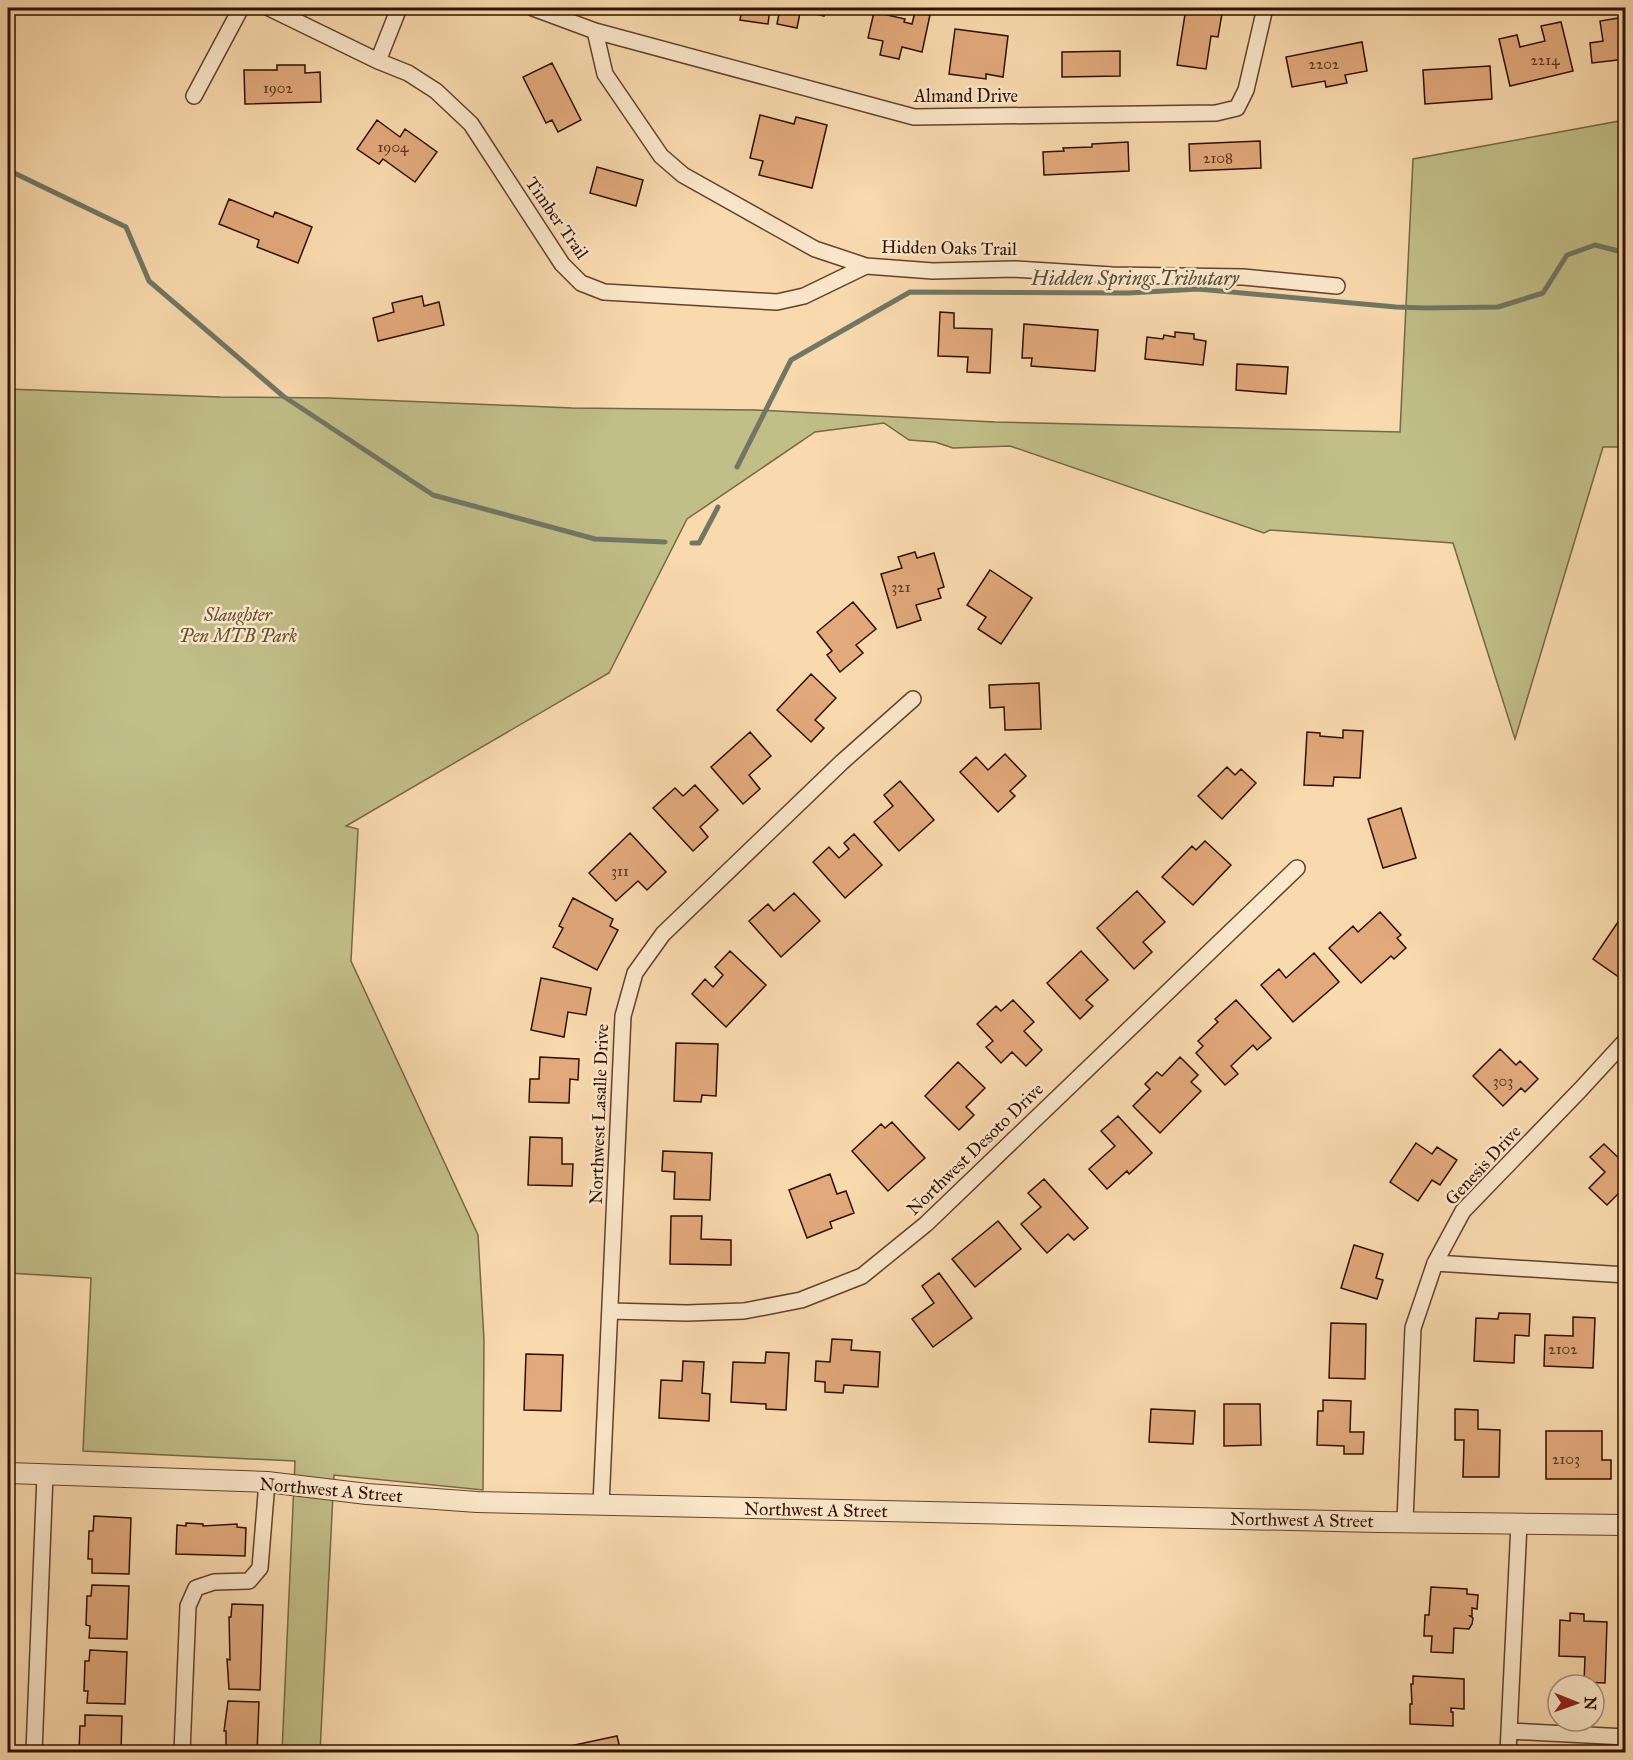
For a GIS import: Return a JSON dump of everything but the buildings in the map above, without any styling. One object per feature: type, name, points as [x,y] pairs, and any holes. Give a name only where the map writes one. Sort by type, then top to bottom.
[{"type":"street","points":[[195,96],[241,8]]},
{"type":"street","name":"Timber Trail","points":[[269,8],[378,61],[408,73],[436,91],[471,124],[562,264],[580,283],[604,292],[777,302],[804,296],[866,266]]},
{"type":"street","points":[[378,61],[399,8]]},
{"type":"street","name":"Almand Drive","points":[[533,8],[595,31],[914,117],[1216,113],[1237,108],[1246,90],[1265,8]]},
{"type":"street","name":"Hidden Oaks Trail","points":[[595,31],[604,74],[661,156],[683,175],[745,207],[815,249],[866,266],[933,271],[1014,269],[1112,275],[1243,277],[1337,286]]},
{"type":"street","name":"Northwest Lasalle Drive","points":[[601,1505],[623,1016],[635,973],[663,934],[842,762],[913,699]]},
{"type":"street","name":"Northwest Desoto Drive","points":[[610,1311],[687,1313],[744,1311],[801,1300],[862,1276],[926,1224],[1297,868]]},
{"type":"street","name":"Genesis Drive","points":[[1405,1521],[1413,1328],[1435,1263],[1463,1211],[1626,1040]]},
{"type":"street","points":[[1435,1263],[1626,1275]]},
{"type":"street","name":"Northwest A Street","points":[[8,1473],[267,1482],[367,1494],[477,1502],[1626,1525]]},
{"type":"street","points":[[34,1752],[45,1475]]},
{"type":"street","points":[[182,1752],[188,1606],[196,1588],[214,1582],[249,1581],[260,1568],[267,1482]]},
{"type":"street","points":[[1508,1752],[1519,1524]]},
{"type":"street","points":[[1509,1731],[1626,1737]]},
{"type":"green space","name":"Slaughter Pen MTB Park","points":[[1625,120],[1625,447],[1603,447],[1515,739],[1453,543],[1270,530],[1264,533],[1010,446],[953,448],[935,442],[909,440],[884,423],[815,432],[687,519],[609,673],[346,826],[358,829],[351,961],[478,1235],[484,1340],[483,1490],[334,1475],[320,1752],[282,1752],[295,1461],[83,1451],[91,1278],[8,1273],[8,389],[220,397],[330,398],[572,408],[756,410],[995,422],[1400,432],[1413,159]]},
{"type":"waterway","name":"Hidden Springs Tributary","points":[[8,170],[126,227],[149,281],[283,396],[433,495],[595,539],[665,542]]},
{"type":"waterway","name":"Hidden Springs Tributary","points":[[737,467],[791,360],[910,292],[1129,293],[1198,289],[1396,307],[1498,307],[1543,293],[1567,255],[1595,245],[1626,253]]},
{"type":"waterway","name":"Hidden Springs Tributary","points":[[692,543],[699,543],[718,507]]}]
